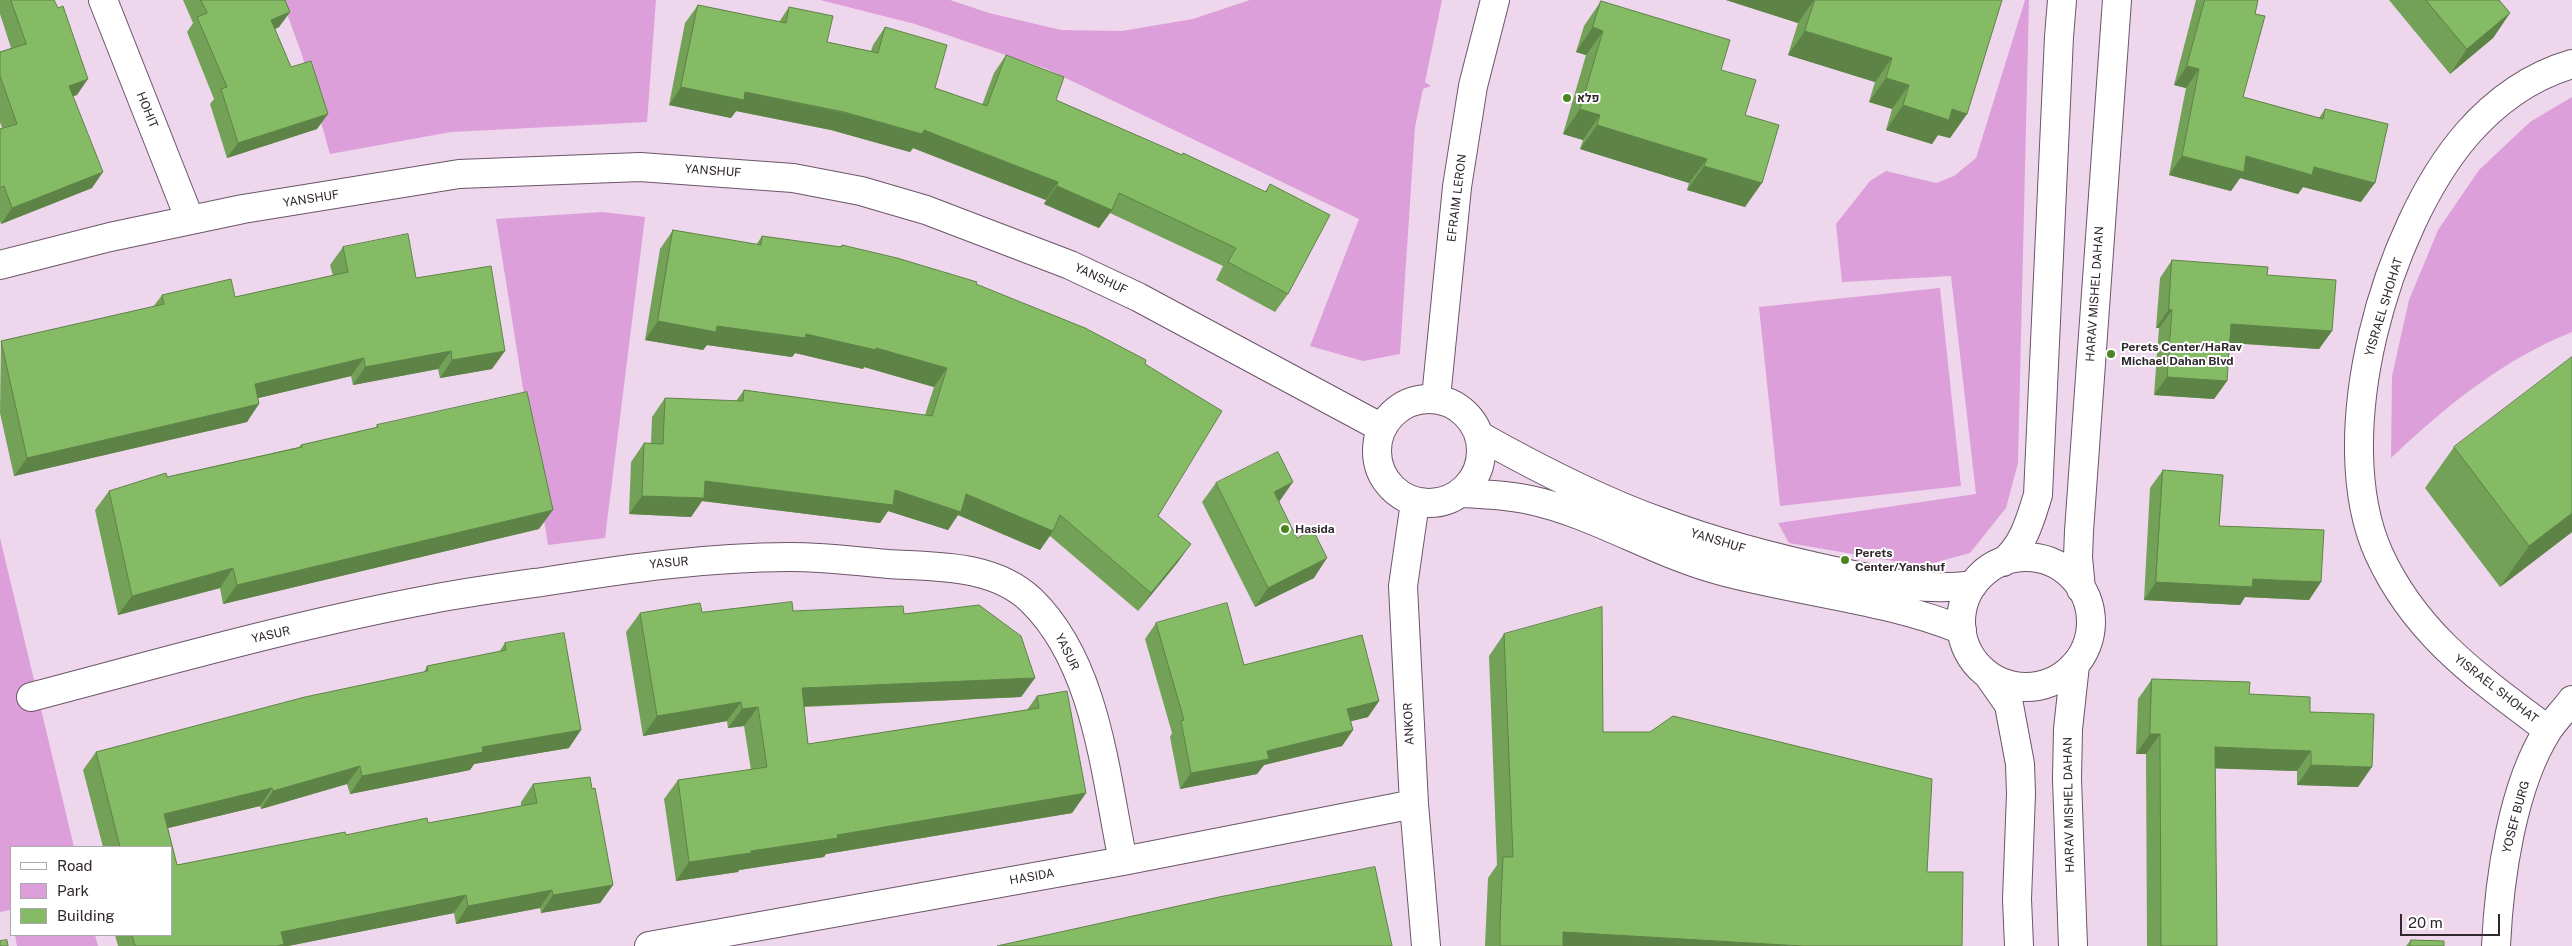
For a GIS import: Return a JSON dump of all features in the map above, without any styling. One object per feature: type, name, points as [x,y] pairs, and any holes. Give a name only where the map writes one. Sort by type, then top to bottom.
[{"type":"street","name":"HOHIT","points":[[103,0],[190,220]]},
{"type":"street","name":"EFRAIM LERON","points":[[1436,398],[1457,187],[1473,86],[1494,0]]},
{"type":"street","points":[[2019,946],[2020,764],[2009,705],[1988,675],[1970,655],[1962,630],[1965,598],[1984,573],[2013,554],[2022,542],[2038,495],[2062,0]]},
{"type":"street","name":"HARAV MISHEL DAHAN","points":[[2082,589],[2078,557],[2079,531],[2117,0]]},
{"type":"street","name":"YISRAEL SHOHAT","points":[[2548,730],[2440,644],[2403,600],[2378,552],[2363,502],[2358,449],[2362,393],[2373,336],[2391,276],[2416,214],[2432,185],[2467,134],[2488,113],[2533,80],[2572,64]]},
{"type":"street","name":"YANSHUF","points":[[0,265],[110,237],[190,220],[459,174],[640,167],[793,178],[861,191],[926,210],[1070,265],[1138,296],[1382,428]]},
{"type":"street","points":[[1436,398],[1450,402],[1464,410],[1474,422],[1480,436],[1482,451],[1480,466],[1473,481],[1462,493],[1448,501],[1432,504],[1415,502],[1402,496],[1390,486],[1381,472],[1377,458],[1377,442],[1382,428],[1392,414],[1404,404],[1419,399],[1436,398]]},
{"type":"street","name":"YANSHUF","points":[[1480,436],[1532,465],[1659,522],[1722,543],[1786,561],[1896,584],[1949,589],[1973,585]]},
{"type":"street","points":[[1462,493],[1500,495],[1531,500],[1564,510],[1655,548],[1716,570],[1936,619],[1962,630]]},
{"type":"street","name":"ANKOR","points":[[1415,502],[1403,586],[1414,804],[1426,946]]},
{"type":"street","name":"YASUR","points":[[31,697],[266,636],[432,599],[642,566],[710,560],[792,557],[969,569],[1005,582],[1029,598],[1055,627],[1074,661],[1092,709],[1123,861]]},
{"type":"street","points":[[1988,675],[2014,686],[2034,687],[2052,682],[2075,665],[2086,648],[2090,631],[2088,605],[2082,589],[2071,576],[2047,561],[2025,558],[2003,562]]},
{"type":"street","name":"HARAV MISHEL DAHAN","points":[[2073,946],[2067,779],[2068,729],[2075,665]]},
{"type":"street","name":"YOSEF BURG","points":[[2496,946],[2502,873],[2511,832],[2531,764],[2548,730],[2572,700]]},
{"type":"street","name":"HASIDA","points":[[649,946],[1123,861],[1414,804]]},
{"type":"green space","points":[[282,0],[656,0],[647,122],[451,132],[330,154],[302,55]]},
{"type":"green space","points":[[820,0],[950,0],[989,13],[1061,30],[1122,31],[1193,19],[1250,0],[1442,0],[1425,82],[1431,86],[1423,89],[1415,127],[1400,354],[1363,361],[1310,346],[1359,219],[1047,69],[915,24]]},
{"type":"green space","points":[[2025,0],[2029,0],[2018,463],[2006,508],[1970,553],[1922,566],[1789,543],[1778,523],[1976,494],[1951,276],[1842,282],[1836,224],[1870,181],[1886,171],[1936,183],[1954,176],[1976,158]]},
{"type":"green space","points":[[2572,97],[2572,332],[2522,356],[2476,386],[2432,421],[2391,458],[2392,376],[2409,300],[2438,230],[2479,170],[2530,122]]},
{"type":"green space","points":[[602,212],[645,217],[605,538],[548,545],[496,219]]},
{"type":"green space","points":[[1940,288],[1961,486],[1780,506],[1759,307]]},
{"type":"green space","points":[[0,538],[74,846],[10,846],[10,910],[0,912]]},
{"type":"green space","points":[[15,936],[95,936],[98,946],[17,946]]},
{"type":"building","points":[[11,0],[54,0],[58,8],[63,6],[88,79],[69,86],[103,172],[12,208],[4,186],[0,188],[0,129],[17,124],[0,76],[0,52],[26,44]]},
{"type":"building","points":[[201,0],[285,0],[290,12],[271,20],[291,67],[311,61],[328,114],[238,143],[221,89],[227,87],[197,17],[207,13]]},
{"type":"building","points":[[1815,0],[2002,0],[1967,114],[1952,109],[1949,120],[1903,105],[1909,85],[1886,78],[1892,58],[1805,31]]},
{"type":"building","points":[[2205,0],[2258,0],[2255,14],[2265,16],[2243,97],[2323,119],[2325,109],[2388,124],[2375,183],[2314,167],[2312,175],[2246,156],[2244,172],[2182,156],[2199,69],[2187,66]]},
{"type":"building","points":[[2426,0],[2499,0],[2510,13],[2467,49]]},
{"type":"building","points":[[1601,1],[1730,40],[1721,70],[1756,80],[1745,115],[1779,125],[1762,183],[1704,166],[1707,159],[1597,125],[1600,115],[1580,109],[1603,31],[1593,27]]},
{"type":"building","points":[[698,5],[786,23],[789,7],[833,16],[827,42],[878,53],[885,27],[947,45],[935,88],[987,106],[1006,55],[1064,77],[1056,100],[1182,155],[1183,153],[1266,192],[1270,184],[1330,215],[1288,294],[1228,262],[1236,248],[1119,193],[1112,210],[1057,186],[1058,182],[924,130],[922,134],[844,112],[745,92],[744,100],[681,87]]},
{"type":"building","points":[[673,230],[761,245],[762,236],[841,247],[842,245],[897,258],[977,282],[976,284],[1085,328],[1146,360],[1145,364],[1222,411],[1158,516],[1191,544],[1151,593],[1060,515],[1053,531],[966,494],[961,512],[895,490],[893,505],[705,481],[704,498],[642,496],[644,443],[663,444],[665,398],[743,401],[744,390],[932,416],[947,368],[876,348],[876,350],[806,334],[805,338],[717,326],[716,332],[658,321]]},
{"type":"building","points":[[408,234],[416,278],[491,266],[505,351],[452,360],[451,351],[365,367],[364,358],[255,384],[259,404],[27,458],[1,341],[164,304],[162,295],[231,279],[235,297],[348,272],[343,247]]},
{"type":"building","points":[[2172,260],[2268,267],[2267,275],[2336,280],[2332,331],[2231,324],[2227,381],[2167,377],[2172,310],[2169,309]]},
{"type":"building","points":[[2572,357],[2572,513],[2529,546],[2454,447]]},
{"type":"building","points":[[527,392],[553,510],[237,585],[233,568],[132,596],[109,491],[166,473],[167,477],[302,447],[301,445],[378,427],[377,425]]},
{"type":"building","points":[[1278,452],[1293,482],[1274,492],[1297,538],[1313,530],[1327,558],[1268,588],[1216,483]]},
{"type":"building","points":[[2163,470],[2223,475],[2219,526],[2324,530],[2321,582],[2253,579],[2252,587],[2156,582]]},
{"type":"building","points":[[792,602],[793,611],[903,606],[904,614],[979,605],[1021,636],[1035,678],[802,688],[808,744],[1039,708],[1037,696],[1067,691],[1086,793],[837,835],[838,838],[689,862],[678,780],[767,767],[758,707],[742,709],[741,702],[657,716],[640,613],[700,603],[702,612]]},
{"type":"building","points":[[1227,603],[1244,665],[1362,635],[1379,701],[1347,709],[1353,730],[1267,751],[1269,759],[1191,773],[1181,721],[1184,720],[1156,623]]},
{"type":"building","points":[[1602,607],[1603,732],[1650,732],[1673,716],[1932,779],[1927,872],[1963,872],[1962,946],[1802,946],[1563,932],[1563,946],[1500,946],[1503,857],[1513,857],[1504,634]]},
{"type":"building","points":[[564,633],[581,730],[482,747],[483,752],[362,776],[360,766],[273,791],[272,788],[164,814],[177,865],[345,832],[346,835],[427,818],[428,823],[537,803],[533,784],[590,777],[592,789],[595,788],[613,885],[553,895],[552,890],[468,906],[466,895],[281,932],[284,944],[277,946],[135,946],[132,936],[172,936],[172,846],[120,846],[96,752],[305,697],[428,671],[427,666],[506,650],[505,643]]},
{"type":"building","points":[[2152,679],[2250,682],[2249,694],[2310,697],[2310,712],[2374,714],[2372,767],[2311,765],[2311,751],[2215,747],[2217,946],[2161,946],[2160,734],[2150,734]]},
{"type":"building","points":[[1375,867],[1392,946],[997,946],[1219,897]]},
{"type":"building","points":[[7,940],[8,946],[0,946],[0,941]]},
{"type":"building","points":[[2411,940],[2444,941],[2444,946],[2410,946]]},
{"type":"place","name":"פלא","points":[[1567,98]]},
{"type":"place","name":"Perets Center/HaRav Michael Dahan Blvd","points":[[2111,354]]},
{"type":"place","name":"Hasida","points":[[1285,529]]},
{"type":"place","name":"Perets Center/Yanshuf","points":[[1845,560]]}]
